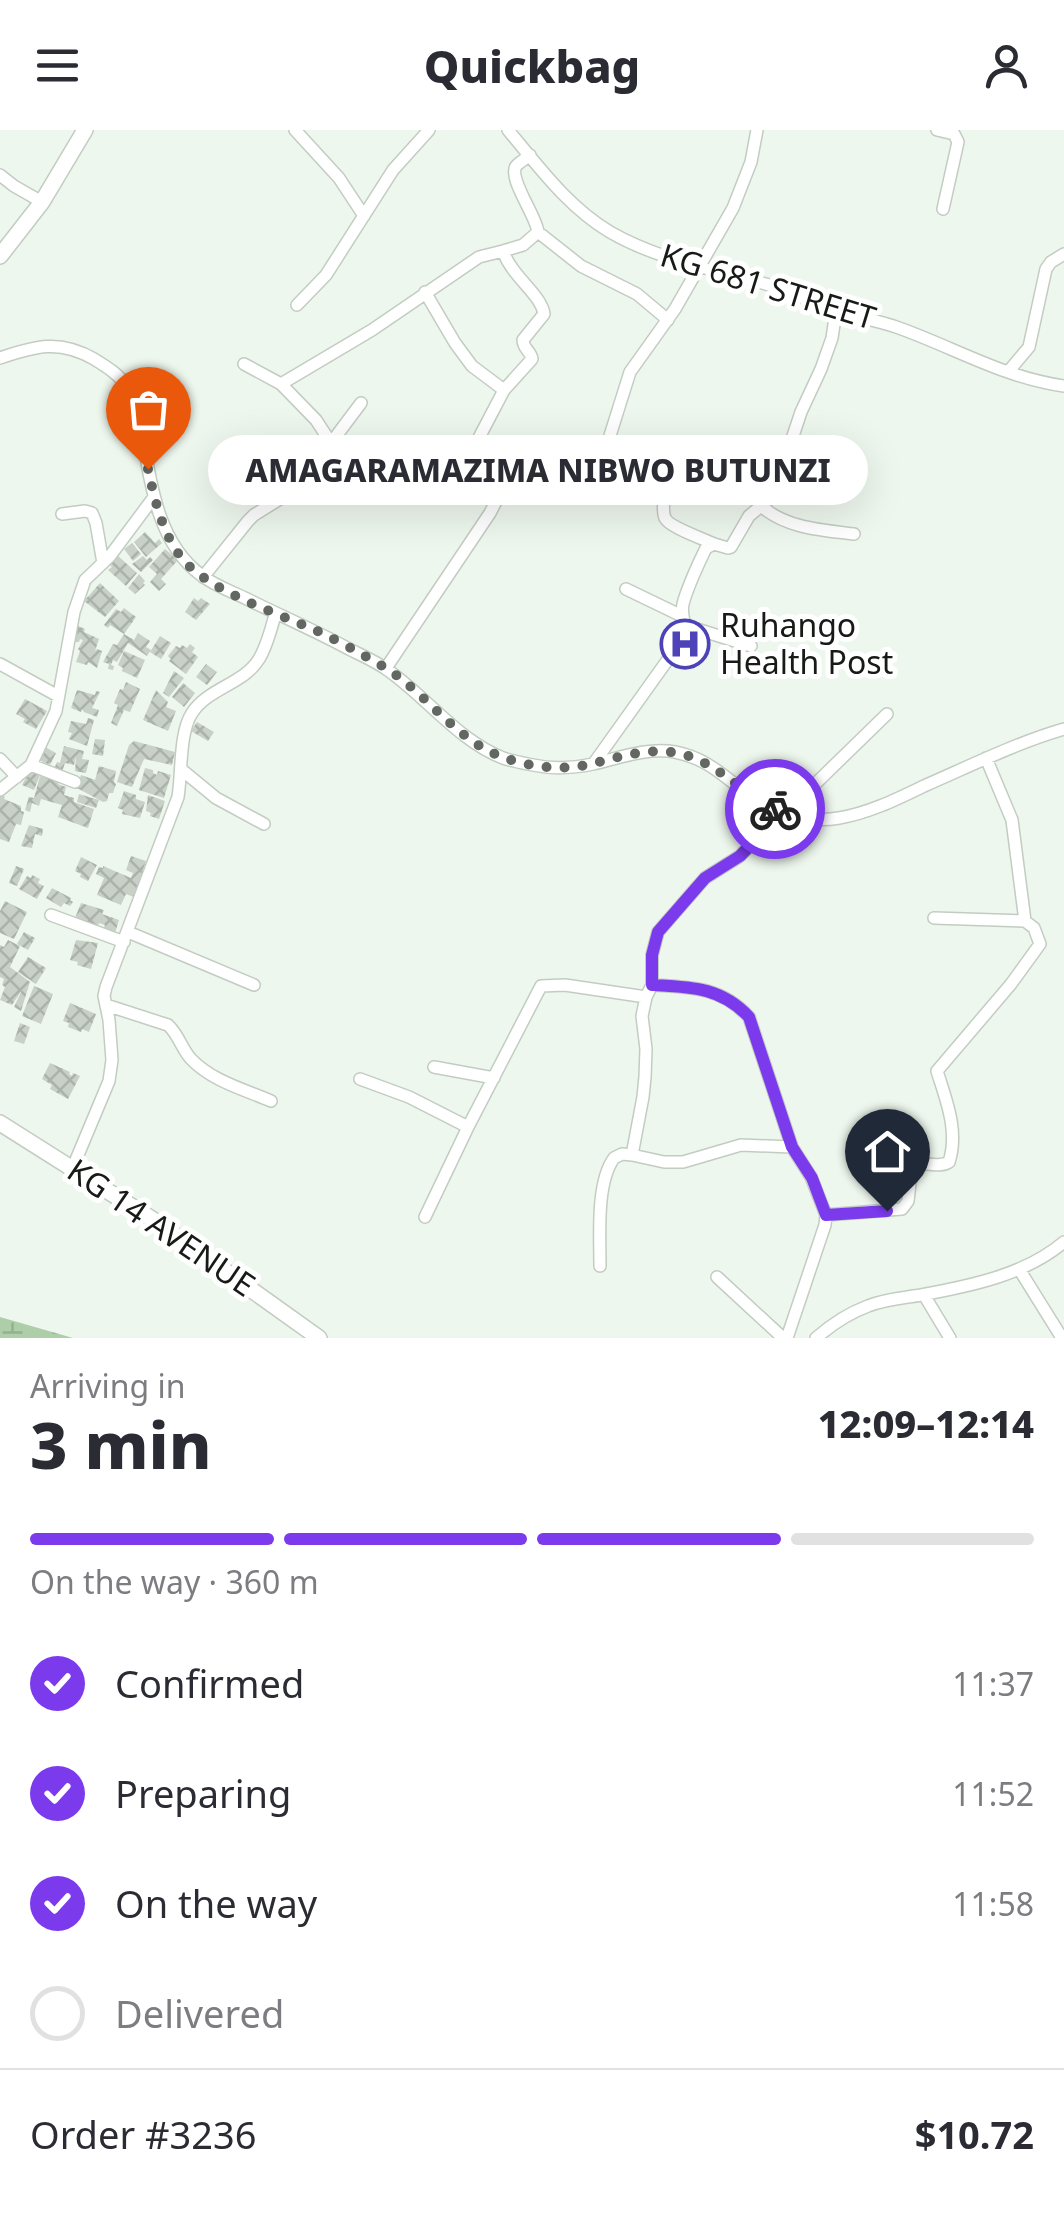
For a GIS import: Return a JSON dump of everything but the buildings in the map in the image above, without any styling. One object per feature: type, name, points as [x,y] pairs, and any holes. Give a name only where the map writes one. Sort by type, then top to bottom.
[{"type":"main road","points":[[0,256],[42,202],[84,130]]},
{"type":"main road","name":"KG 14 AVENUE","points":[[0,1123],[155,1220],[319,1338]]},
{"type":"street","points":[[295,130],[338,178],[364,216]]},
{"type":"street","points":[[297,305],[326,274],[393,170],[430,130]]},
{"type":"street","name":"KG 681 STREET","points":[[508,130],[559,190],[587,216],[640,248],[810,298],[836,311],[897,327],[976,362],[1034,381],[1064,386]]},
{"type":"street","points":[[757,130],[751,162],[733,208],[668,320],[630,372],[608,447],[613,455],[660,472],[665,484],[665,518],[714,544],[732,547],[749,516],[773,496],[801,412],[822,369],[836,311]]},
{"type":"street","points":[[937,130],[954,134],[958,142],[943,209]]},
{"type":"street","points":[[281,384],[372,330],[478,256],[523,245],[538,232],[514,172],[516,165],[530,155]]},
{"type":"street","points":[[0,175],[42,202]]},
{"type":"street","points":[[538,232],[581,266],[637,294],[668,320]]},
{"type":"street","points":[[503,252],[510,268],[541,302],[544,314],[523,340],[532,360],[504,390],[471,453],[481,472],[503,488],[524,492],[537,456]]},
{"type":"street","points":[[1008,372],[1029,347],[1046,269],[1064,254]]},
{"type":"street","points":[[425,292],[472,366],[504,390]]},
{"type":"street","points":[[0,358],[53,345],[72,348],[112,371],[128,388],[135,403],[154,496],[172,542],[186,563],[203,577],[386,668],[460,731],[504,758],[556,768],[655,751],[673,752],[715,767],[740,789],[788,814],[838,818],[877,808],[986,758],[1064,729]]},
{"type":"street","points":[[244,364],[281,384],[316,420],[331,443]]},
{"type":"street","points":[[203,577],[254,515],[283,498],[361,403]]},
{"type":"street","points":[[386,668],[503,488]]},
{"type":"street","points":[[0,790],[31,764],[56,711],[74,612],[85,580],[110,556],[154,496]]},
{"type":"street","points":[[761,506],[776,517],[805,528],[854,534]]},
{"type":"street","points":[[62,514],[92,514],[103,563]]},
{"type":"street","points":[[593,764],[684,637],[683,604],[706,548],[714,544]]},
{"type":"street","points":[[626,589],[684,621],[751,646]]},
{"type":"street","points":[[74,1167],[109,1081],[112,1060],[106,987],[178,797],[182,747],[192,713],[259,660],[276,615]]},
{"type":"street","points":[[0,664],[58,696]]},
{"type":"street","points":[[632,1155],[644,1097],[646,1049],[642,1016],[658,932],[705,878],[740,856],[788,814],[887,714]]},
{"type":"street","points":[[986,758],[1012,820],[1025,921]]},
{"type":"street","points":[[0,760],[17,777]]},
{"type":"street","points":[[31,764],[75,782]]},
{"type":"street","points":[[182,770],[216,798],[264,824]]},
{"type":"street","points":[[51,915],[126,937],[254,985]]},
{"type":"street","points":[[826,1215],[902,1209],[908,1202],[912,1166],[949,1162],[954,1138],[949,1106],[937,1071],[1040,944],[1034,928],[1025,921],[934,918]]},
{"type":"street","points":[[425,1217],[543,985],[713,992],[734,1001],[749,1017],[792,1147],[812,1178],[826,1215],[823,1235],[785,1338],[717,1277]]},
{"type":"street","points":[[106,1005],[168,1024],[183,1050],[210,1075],[271,1101]]},
{"type":"street","points":[[434,1067],[494,1078]]},
{"type":"street","points":[[360,1079],[409,1097],[468,1127]]},
{"type":"street","points":[[600,1266],[602,1188],[614,1158],[622,1154],[684,1162],[741,1145],[792,1147]]},
{"type":"street","points":[[816,1338],[865,1307],[967,1286],[1019,1269],[1064,1242]]},
{"type":"street","points":[[1019,1269],[1062,1338]]},
{"type":"street","points":[[924,1294],[950,1338]]},
{"type":"green space","points":[[0,1317],[73,1338],[0,1338]]},
{"type":"way so far","points":[[148,469],[172,542],[186,563],[203,577],[386,668],[460,731],[504,758],[556,768],[655,751],[673,752],[715,767],[740,789],[775,809]]},
{"type":"place","name":"AMAGARAMAZIMA NIBWO BUTUNZI","points":[[148,469]]},
{"type":"place","name":"Ruhango Health Post","points":[[685,644]]},
{"type":"route","points":[[775,809],[782,812],[760,838],[705,878],[658,932],[652,955],[652,985],[713,992],[734,1001],[749,1017],[792,1147],[812,1178],[826,1215],[887,1211]]}]
